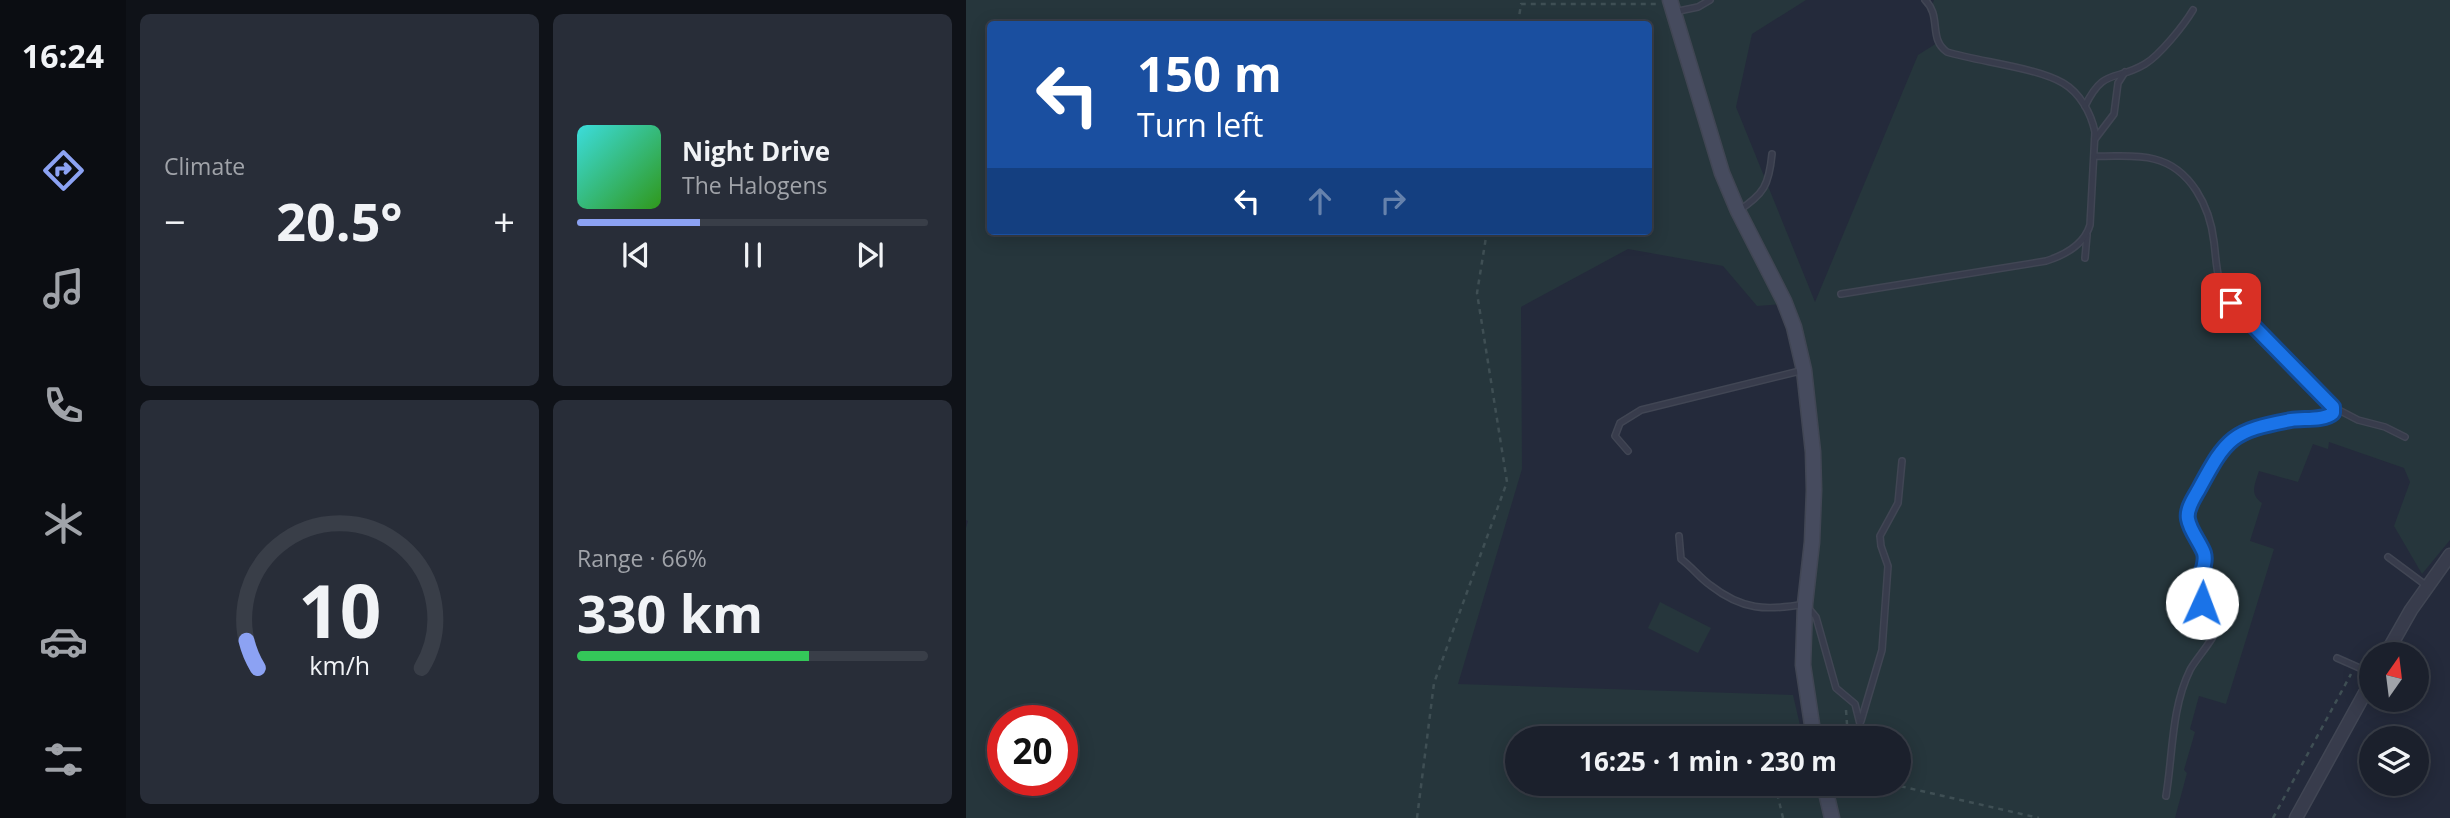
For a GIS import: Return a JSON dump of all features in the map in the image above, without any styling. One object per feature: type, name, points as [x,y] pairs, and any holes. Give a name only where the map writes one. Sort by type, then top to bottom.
[{"type":"main road","points":[[1672,5],[1722,173],[1738,211],[1784,301],[1794,327],[1804,370],[1814,481],[1814,516],[1805,604],[1803,665],[1812,726]]},
{"type":"main road","points":[[1827,796],[1832,818]]},
{"type":"street","points":[[2393,642],[2427,586],[2450,555]]},
{"type":"street","points":[[2296,818],[2359,704]]},
{"type":"lane","points":[[1672,5],[1698,7],[1710,0]]},
{"type":"lane","points":[[1925,0],[1933,7],[1940,47],[1966,58],[2044,75],[2070,89],[2085,107],[2092,119],[2095,139],[2093,210],[2085,258]]},
{"type":"lane","points":[[2085,107],[2099,83],[2106,77],[2146,64],[2185,24],[2193,10]]},
{"type":"lane","points":[[2095,139],[2114,114],[2118,83],[2125,72]]},
{"type":"lane","points":[[1738,211],[1755,200],[1764,190],[1770,173],[1772,154]]},
{"type":"lane","points":[[2094,156],[2154,159],[2179,172],[2203,201],[2209,216],[2222,292],[2333,407],[2358,420],[2385,427],[2405,437]]},
{"type":"lane","points":[[1841,294],[2046,261],[2070,250],[2087,235]]},
{"type":"lane","points":[[1628,451],[1615,436],[1620,423],[1640,410],[1804,370]]},
{"type":"lane","points":[[2165,796],[2173,735],[2183,691],[2191,668],[2216,628],[2213,615],[2196,596],[2206,563],[2190,526],[2189,510],[2213,461],[2235,436],[2273,424],[2331,416],[2333,407]]},
{"type":"lane","points":[[1679,536],[1681,559],[1712,587],[1741,604],[1767,609],[1805,604],[1816,617],[1836,688],[1855,704],[1860,724],[1882,650],[1888,566],[1880,536],[1898,503],[1902,461]]},
{"type":"lane","points":[[2388,556],[2427,586]]},
{"type":"lane","points":[[2337,658],[2359,666]]},
{"type":"path","points":[[1518,21],[1521,5],[1672,5]]},
{"type":"path","points":[[1417,818],[1434,683],[1507,482],[1477,293],[1486,235]]},
{"type":"path","points":[[2273,818],[2356,664]]},
{"type":"path","points":[[1845,695],[1847,726]]},
{"type":"path","points":[[1911,788],[2039,818]]},
{"type":"path","points":[[1778,796],[1783,818]]},
{"type":"shaded area","points":[[966,0],[1806,0],[1752,34],[1736,107],[1815,302],[1918,55],[1937,43],[1931,8],[1934,0],[2450,0],[2450,540],[2422,574],[2394,526],[2410,482],[2404,468],[2329,442],[2328,449],[2313,444],[2298,482],[2259,471],[2254,492],[2262,503],[2250,541],[2274,549],[2226,704],[2199,696],[2190,729],[2195,732],[2184,770],[2187,773],[2175,818],[966,818]],"holes":[[[1628,249],[1723,266],[1757,306],[1785,304],[1813,453],[1806,693],[1814,726],[1911,726],[1911,796],[1505,796],[1505,726],[1800,726],[1793,695],[1458,684],[1522,469],[1521,307]]]},
{"type":"shaded area","points":[[1660,602],[1711,628],[1698,653],[1648,628]]},
{"type":"route","points":[[2202,603],[2196,593],[2206,563],[2205,555],[2190,526],[2188,514],[2213,461],[2235,436],[2263,426],[2300,418],[2327,417],[2333,413],[2333,407],[2231,303]]}]
